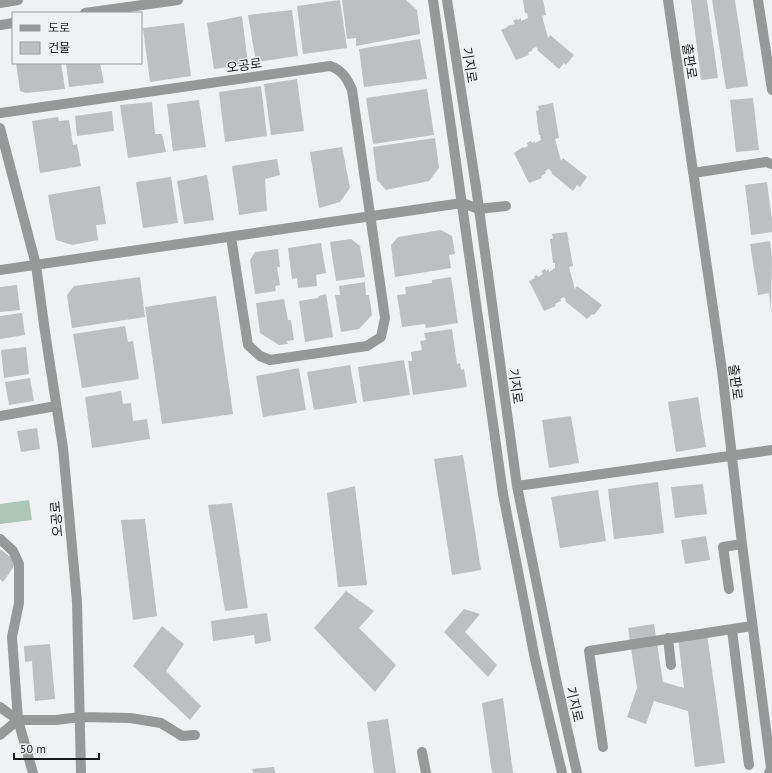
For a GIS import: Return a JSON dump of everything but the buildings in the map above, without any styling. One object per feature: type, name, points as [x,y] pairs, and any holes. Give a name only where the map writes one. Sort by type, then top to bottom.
[{"type":"street","points":[[0,2],[18,0]]},
{"type":"street","points":[[92,12],[178,0]]},
{"type":"street","name":"기지로","points":[[447,0],[479,209],[517,486],[556,679],[577,773]]},
{"type":"street","name":"출판로","points":[[668,0],[722,370],[752,626],[771,770]]},
{"type":"street","points":[[758,0],[772,90]]},
{"type":"street","name":"기지로","points":[[430,1],[462,203],[503,494],[535,658],[562,773]]},
{"type":"street","points":[[0,25],[12,23]]},
{"type":"street","name":"오공로","points":[[0,113],[330,66],[346,75],[352,90],[386,318],[381,336],[367,346],[270,360],[260,356],[248,344],[231,237]]},
{"type":"street","name":"오공로","points":[[0,128],[36,264],[63,448],[77,602],[81,773]]},
{"type":"street","points":[[693,173],[766,162],[772,164]]},
{"type":"street","points":[[0,270],[462,203],[479,209],[506,206]]},
{"type":"street","points":[[0,416],[56,406]]},
{"type":"street","points":[[517,486],[772,450]]},
{"type":"street","points":[[0,539],[12,551],[19,564],[19,603],[12,637],[18,720],[33,773]]},
{"type":"street","points":[[729,589],[723,547],[742,544]]},
{"type":"street","points":[[603,747],[588,651],[752,626]]},
{"type":"street","points":[[732,630],[749,765]]},
{"type":"street","points":[[668,638],[671,665]]},
{"type":"street","points":[[0,707],[18,720],[56,720],[80,717],[130,718],[161,723],[182,736],[196,735]]},
{"type":"street","points":[[0,735],[18,720]]},
{"type":"street","points":[[422,752],[426,773]]},
{"type":"green space","points":[[29,500],[32,520],[0,524],[0,504]]}]
